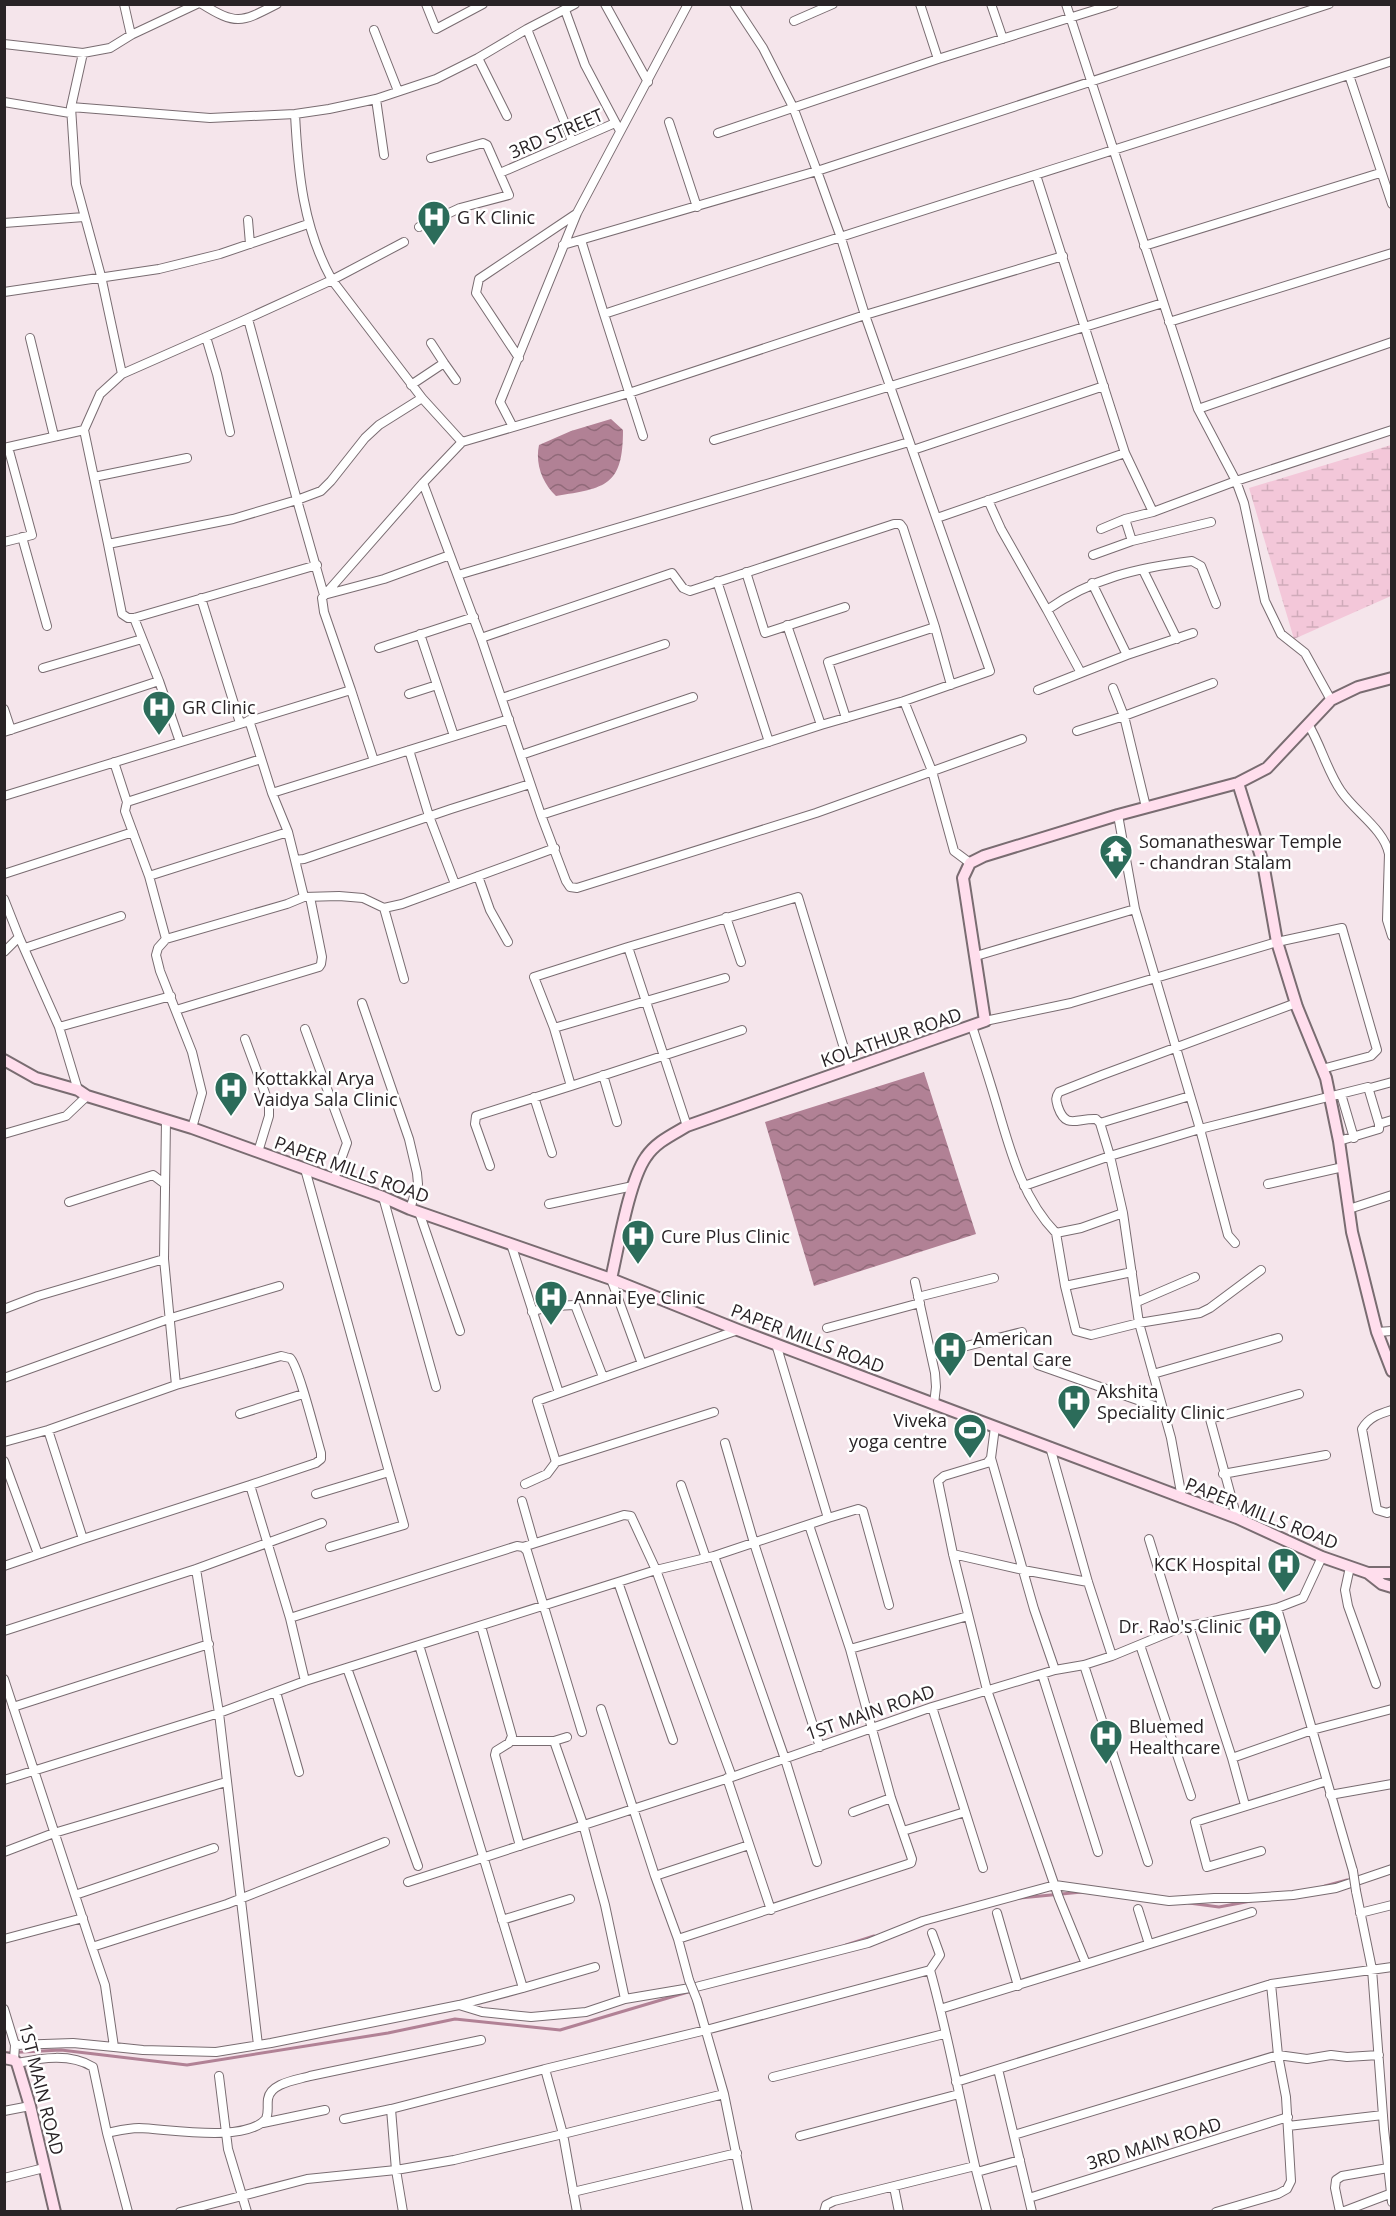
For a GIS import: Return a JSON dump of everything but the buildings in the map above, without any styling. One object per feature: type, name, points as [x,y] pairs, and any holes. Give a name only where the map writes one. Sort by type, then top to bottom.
[{"type":"main road","points":[[970,863],[984,856],[1118,815],[1238,783],[1266,768],[1331,700],[1358,687],[1392,678]]},
{"type":"main road","points":[[1238,783],[1263,863],[1277,942],[1330,1097],[1339,1141],[1352,1232],[1377,1332],[1392,1371]]},
{"type":"main road","name":"KOLATHUR ROAD","points":[[611,1279],[633,1186],[645,1158],[658,1143],[687,1126],[985,1021],[963,878],[970,863]]},
{"type":"main road","name":"PAPER MILLS ROAD","points":[[4,1060],[36,1078],[192,1128],[611,1279],[738,1330],[1237,1518],[1322,1557],[1368,1573],[1382,1584],[1392,1587]]},
{"type":"main road","points":[[1368,1573],[1392,1573]]},
{"type":"main road","name":"1ST MAIN ROAD","points":[[13,2055],[30,2106],[55,2211]]},
{"type":"street","points":[[124,4],[131,35]]},
{"type":"street","points":[[4,44],[83,53],[110,48],[131,35],[197,4]]},
{"type":"street","points":[[202,4],[221,16],[245,20],[277,4]]},
{"type":"street","points":[[426,4],[436,29],[483,4]]},
{"type":"street","points":[[4,102],[70,110],[210,118],[294,114],[376,99],[436,79],[575,4]]},
{"type":"street","points":[[605,4],[648,82]]},
{"type":"street","points":[[513,427],[500,402],[563,245],[620,131],[688,4]]},
{"type":"street","points":[[541,815],[903,701],[990,671],[865,315],[840,235],[793,106],[763,48],[734,4]]},
{"type":"street","points":[[794,21],[833,4]]},
{"type":"street","points":[[920,4],[938,59]]},
{"type":"street","points":[[992,4],[1003,39]]},
{"type":"street","points":[[1065,4],[1198,409],[1236,481],[1244,503],[1265,602],[1281,634],[1305,653],[1331,700]]},
{"type":"street","points":[[718,133],[793,106],[1114,4]]},
{"type":"street","points":[[563,245],[817,171],[1311,7],[1329,4]]},
{"type":"street","points":[[565,10],[585,65],[615,123]]},
{"type":"street","points":[[527,29],[572,141]]},
{"type":"street","points":[[374,30],[398,91]]},
{"type":"street","points":[[83,53],[70,110],[76,184],[101,276],[122,374]]},
{"type":"street","points":[[478,58],[507,116]]},
{"type":"street","points":[[604,314],[840,235],[1113,151],[1392,61]]},
{"type":"street","points":[[1349,75],[1392,204]]},
{"type":"street","points":[[376,99],[384,155]]},
{"type":"street","points":[[294,114],[297,164],[308,224],[321,260],[332,280],[411,385],[462,442]]},
{"type":"street","points":[[669,122],[697,207]]},
{"type":"street","name":"3RD STREET","points":[[500,173],[615,123],[620,131]]},
{"type":"street","points":[[419,227],[460,208],[509,195],[487,145],[483,143],[431,158]]},
{"type":"street","points":[[1144,246],[1380,173]]},
{"type":"street","points":[[1036,175],[1125,453],[1154,512]]},
{"type":"street","points":[[519,358],[476,293],[476,285],[479,279],[578,213]]},
{"type":"street","points":[[4,223],[84,217]]},
{"type":"street","points":[[248,220],[250,244]]},
{"type":"street","points":[[4,292],[159,269],[220,254],[308,224]]},
{"type":"street","points":[[581,240],[643,436]]},
{"type":"street","points":[[317,565],[128,618],[122,614],[84,430],[100,394],[122,374],[332,280],[404,242]]},
{"type":"street","points":[[1169,322],[1392,253]]},
{"type":"street","points":[[324,595],[462,442],[629,393],[865,315],[1063,256]]},
{"type":"street","points":[[714,440],[1163,303]]},
{"type":"street","points":[[248,319],[317,565],[324,595],[323,608],[374,761]]},
{"type":"street","points":[[206,337],[230,432]]},
{"type":"street","points":[[30,338],[54,436]]},
{"type":"street","points":[[1198,409],[1392,342]]},
{"type":"street","points":[[431,343],[456,380]]},
{"type":"street","points":[[411,385],[444,363]]},
{"type":"street","points":[[913,450],[1104,386]]},
{"type":"street","points":[[108,544],[233,519],[321,491],[365,438],[379,425],[422,398]]},
{"type":"street","points":[[4,542],[32,534],[6,447],[84,430]]},
{"type":"street","points":[[1101,529],[1236,481],[1392,430]]},
{"type":"street","points":[[458,574],[909,442]]},
{"type":"street","points":[[937,518],[1125,453]]},
{"type":"street","points":[[94,477],[187,458]]},
{"type":"street","points":[[423,483],[482,638],[541,815],[570,887],[577,888],[816,813],[1022,739]]},
{"type":"street","points":[[988,500],[1001,529],[1081,673]]},
{"type":"street","points":[[1125,519],[1132,541]]},
{"type":"street","points":[[1093,555],[1132,541],[1211,522]]},
{"type":"street","points":[[482,638],[672,573],[683,588],[690,591],[894,524],[900,524],[935,627],[951,685]]},
{"type":"street","points":[[22,537],[47,626]]},
{"type":"street","points":[[324,595],[384,579],[450,555]]},
{"type":"street","points":[[1047,610],[1092,583],[1187,562],[1196,562],[1203,568],[1216,604]]},
{"type":"street","points":[[1143,570],[1177,639]]},
{"type":"street","points":[[746,572],[765,633],[845,607]]},
{"type":"street","points":[[717,581],[768,742]]},
{"type":"street","points":[[1092,583],[1127,655]]},
{"type":"street","points":[[201,598],[240,723]]},
{"type":"street","points":[[379,648],[474,617]]},
{"type":"street","points":[[134,618],[180,742]]},
{"type":"street","points":[[787,625],[821,725]]},
{"type":"street","points":[[846,718],[828,662],[935,627]]},
{"type":"street","points":[[1038,690],[1127,655],[1193,633]]},
{"type":"street","points":[[420,634],[454,736]]},
{"type":"street","points":[[43,668],[142,639]]},
{"type":"street","points":[[502,698],[665,644]]},
{"type":"street","points":[[4,709],[8,731],[159,681]]},
{"type":"street","points":[[1077,731],[1124,716],[1213,682]]},
{"type":"street","points":[[409,694],[437,685]]},
{"type":"street","points":[[1113,688],[1124,716],[1146,807]]},
{"type":"street","points":[[4,796],[351,690]]},
{"type":"street","points":[[521,755],[693,697]]},
{"type":"street","points":[[903,701],[932,771],[954,851],[970,863]]},
{"type":"street","points":[[272,793],[509,719]]},
{"type":"street","points":[[176,1010],[319,967],[321,964],[322,957],[307,897],[288,832],[272,793],[249,720]]},
{"type":"street","points":[[1308,724],[1341,792],[1381,835],[1388,846],[1387,920],[1392,936]]},
{"type":"street","points":[[409,750],[429,816],[455,884]]},
{"type":"street","points":[[127,802],[261,759]]},
{"type":"street","points":[[114,762],[127,802],[125,811],[149,876],[166,939]]},
{"type":"street","points":[[295,860],[304,859],[531,784]]},
{"type":"street","points":[[1118,815],[1135,909],[1200,1129],[1228,1235],[1235,1243]]},
{"type":"street","points":[[4,874],[133,832]]},
{"type":"street","points":[[149,876],[288,832]]},
{"type":"street","points":[[192,1128],[202,1093],[192,1052],[156,956],[158,948],[166,939],[307,897],[363,898],[384,908],[426,897],[455,884],[555,848]]},
{"type":"street","points":[[478,876],[490,910],[508,942]]},
{"type":"street","points":[[571,1086],[554,1028],[534,977],[798,897],[850,1068]]},
{"type":"street","points":[[4,898],[6,908],[59,1028],[82,1093],[66,1116],[4,1134]]},
{"type":"street","points":[[384,908],[404,979]]},
{"type":"street","points":[[976,956],[1135,909]]},
{"type":"street","points":[[25,948],[121,916]]},
{"type":"street","points":[[726,917],[741,962]]},
{"type":"street","points":[[985,1021],[1071,1003],[1277,942],[1342,928],[1377,1050],[1371,1056],[1322,1069]]},
{"type":"street","points":[[4,952],[19,937]]},
{"type":"street","points":[[628,947],[687,1126]]},
{"type":"street","points":[[554,1028],[726,978]]},
{"type":"street","points":[[59,1028],[171,996]]},
{"type":"street","points":[[362,1003],[409,1139],[417,1173],[415,1210],[460,1332]]},
{"type":"street","points":[[1182,1498],[1163,1409],[1139,1323],[1124,1213],[1100,1123],[1096,1119],[1067,1121],[1061,1116],[1056,1096],[1059,1092],[1102,1075],[1296,1003]]},
{"type":"street","points":[[972,1026],[1008,1143],[1024,1186],[1044,1220],[1056,1233],[1076,1331],[1091,1335],[1139,1323],[1205,1311],[1262,1270]]},
{"type":"street","points":[[305,1029],[348,1143],[334,1179]]},
{"type":"street","points":[[490,1166],[475,1124],[476,1116],[742,1030]]},
{"type":"street","points":[[245,1039],[269,1104],[269,1116],[258,1152]]},
{"type":"street","points":[[603,1075],[617,1122]]},
{"type":"street","points":[[1024,1186],[1110,1156],[1200,1129],[1330,1097],[1365,1086],[1370,1088],[1392,1082]]},
{"type":"street","points":[[1339,1141],[1378,1129],[1379,1124],[1370,1088]]},
{"type":"street","points":[[1341,1094],[1350,1115],[1354,1138]]},
{"type":"street","points":[[1100,1123],[1190,1096]]},
{"type":"street","points":[[534,1097],[552,1153]]},
{"type":"street","points":[[1335,1119],[1350,1115]]},
{"type":"street","points":[[166,1120],[164,1259],[176,1385]]},
{"type":"street","points":[[1379,1124],[1392,1120]]},
{"type":"street","points":[[1268,1184],[1343,1167]]},
{"type":"street","points":[[305,1169],[404,1525],[330,1547]]},
{"type":"street","points":[[69,1202],[153,1175],[165,1184]]},
{"type":"street","points":[[549,1204],[633,1186]]},
{"type":"street","points":[[1349,1209],[1392,1195]]},
{"type":"street","points":[[383,1197],[436,1387]]},
{"type":"street","points":[[1056,1233],[1081,1228],[1124,1213]]},
{"type":"street","points":[[511,1244],[560,1393]]},
{"type":"street","points":[[4,1309],[38,1296],[164,1259]]},
{"type":"street","points":[[1065,1286],[1132,1272]]},
{"type":"street","points":[[1137,1302],[1195,1277]]},
{"type":"street","points":[[827,1328],[994,1278]]},
{"type":"street","points":[[611,1279],[642,1364]]},
{"type":"street","points":[[915,1282],[936,1387],[934,1404]]},
{"type":"street","points":[[4,1378],[171,1318],[279,1286]]},
{"type":"street","points":[[532,1312],[547,1306],[555,1308],[575,1305],[603,1377]]},
{"type":"street","points":[[556,1462],[537,1401],[738,1330]]},
{"type":"street","points":[[1377,1332],[1392,1331]]},
{"type":"street","points":[[931,1355],[1022,1332]]},
{"type":"street","points":[[1153,1374],[1278,1338]]},
{"type":"street","points":[[776,1344],[828,1518]]},
{"type":"street","points":[[4,1442],[48,1430],[176,1385],[281,1356],[290,1358],[294,1364],[321,1453],[321,1459],[316,1463],[4,1566]]},
{"type":"street","points":[[1038,1365],[1163,1409]]},
{"type":"street","points":[[240,1414],[303,1394]]},
{"type":"street","points":[[1237,1518],[1223,1474],[1210,1419],[1299,1394]]},
{"type":"street","points":[[1392,1410],[1374,1416],[1366,1422],[1362,1430],[1377,1510],[1387,1513],[1392,1511]]},
{"type":"street","points":[[525,1484],[547,1474],[556,1462],[714,1412]]},
{"type":"street","points":[[995,1427],[991,1458],[1034,1609],[1055,1670]]},
{"type":"street","points":[[48,1430],[83,1539]]},
{"type":"street","points":[[725,1443],[754,1543],[820,1747]]},
{"type":"street","points":[[1050,1447],[1088,1582],[1112,1656]]},
{"type":"street","points":[[1223,1474],[1326,1455]]},
{"type":"street","points":[[991,1458],[987,1463],[944,1476],[938,1481],[953,1554],[987,1690],[1059,1898],[1086,1964]]},
{"type":"street","points":[[4,1461],[38,1554]]},
{"type":"street","points":[[316,1494],[390,1472]]},
{"type":"street","points":[[250,1485],[290,1618],[305,1681]]},
{"type":"street","points":[[681,1485],[785,1759],[817,1862]]},
{"type":"street","points":[[522,1501],[534,1543]]},
{"type":"street","points":[[4,1780],[219,1713],[305,1681],[656,1570],[710,1557],[858,1509],[863,1511],[890,1605]]},
{"type":"street","points":[[290,1618],[517,1546],[523,1547],[624,1515],[631,1516],[656,1570],[729,1778],[771,1910]]},
{"type":"street","points":[[4,1631],[196,1569],[322,1523]]},
{"type":"street","points":[[678,1939],[911,1863],[912,1859],[891,1798],[850,1649],[808,1525]]},
{"type":"street","points":[[1149,1539],[1177,1630]]},
{"type":"street","points":[[523,1547],[527,1551],[582,1732]]},
{"type":"street","points":[[953,1554],[1088,1582]]},
{"type":"street","name":"1ST MAIN ROAD","points":[[408,1882],[729,1778],[932,1707],[1055,1670],[1084,1665],[1189,1626],[1277,1608],[1303,1598],[1322,1557]]},
{"type":"street","points":[[1350,1567],[1345,1590],[1348,1606],[1376,1684]]},
{"type":"street","points":[[196,1569],[219,1713],[258,2045]]},
{"type":"street","points":[[618,1582],[673,1740]]},
{"type":"street","points":[[1277,1608],[1353,1871],[1372,1969],[1391,2196],[1341,2211],[1336,2180],[1342,2176],[1388,2168]]},
{"type":"street","points":[[850,1649],[968,1616]]},
{"type":"street","points":[[480,1626],[512,1741]]},
{"type":"street","points":[[1189,1626],[1245,1805]]},
{"type":"street","points":[[13,1707],[208,1644]]},
{"type":"street","points":[[419,1645],[523,1988]]},
{"type":"street","points":[[1140,1645],[1191,1796]]},
{"type":"street","points":[[1084,1665],[1148,1862]]},
{"type":"street","points":[[347,1668],[418,1866]]},
{"type":"street","points":[[1042,1674],[1098,1852]]},
{"type":"street","points":[[4,1679],[105,1985],[114,2047]]},
{"type":"street","points":[[276,1692],[299,1772]]},
{"type":"street","points":[[932,1707],[983,1868]]},
{"type":"street","points":[[601,1709],[706,2030],[724,2094],[748,2211]]},
{"type":"street","points":[[1232,1758],[1312,1730],[1392,1709]]},
{"type":"street","points":[[520,1846],[495,1755],[498,1748],[512,1741],[554,1741],[567,1737]]},
{"type":"street","points":[[554,1741],[583,1824],[605,1905],[625,2000]]},
{"type":"street","points":[[1261,1851],[1207,1867],[1195,1822],[1327,1781]]},
{"type":"street","points":[[4,1852],[54,1833],[226,1782]]},
{"type":"street","points":[[1330,1795],[1392,1784]]},
{"type":"street","points":[[853,1812],[891,1798]]},
{"type":"street","points":[[903,1831],[965,1812]]},
{"type":"street","points":[[93,1947],[242,1898],[385,1842]]},
{"type":"street","points":[[655,1876],[749,1845]]},
{"type":"street","points":[[75,1895],[214,1848]]},
{"type":"street","points":[[459,2005],[482,2012],[531,2017],[586,2012],[625,2000],[696,1987],[868,1943],[923,1921],[1056,1887],[1168,1901],[1256,1898],[1336,1888],[1392,1869]]},
{"type":"street","points":[[502,1920],[570,1899]]},
{"type":"street","points":[[1360,1913],[1392,1905]]},
{"type":"street","points":[[1138,1909],[1149,1944]]},
{"type":"street","points":[[940,2008],[1018,1986],[1252,1912]]},
{"type":"street","points":[[997,1913],[1018,1986]]},
{"type":"street","points":[[4,1939],[83,1918]]},
{"type":"street","points":[[344,2119],[706,2030],[930,1970],[940,1955],[932,1933]]},
{"type":"street","points":[[13,2055],[73,2043],[143,2050],[216,2052],[459,2005],[595,1966]]},
{"type":"street","points":[[956,2082],[1271,1984],[1392,1966]]},
{"type":"street","points":[[930,1970],[987,2211]]},
{"type":"street","points":[[1216,2211],[1278,2194],[1287,2189],[1291,2181],[1288,2117],[1278,2055],[1271,1984]]},
{"type":"street","name":"1ST MAIN ROAD","points":[[4,2009],[13,2055]]},
{"type":"street","points":[[773,2077],[944,2034]]},
{"type":"street","points":[[263,2123],[268,2114],[270,2093],[273,2089],[285,2084],[310,2076],[481,2040]]},
{"type":"street","points":[[13,2055],[58,2058],[81,2062],[93,2067],[106,2133],[128,2211]]},
{"type":"street","points":[[1014,2135],[1278,2055],[1307,2059],[1331,2055],[1347,2057],[1379,2055]]},
{"type":"street","points":[[545,2069],[563,2134],[577,2211]]},
{"type":"street","points":[[998,2069],[1032,2211]]},
{"type":"street","points":[[219,2076],[225,2133],[248,2211]]},
{"type":"street","points":[[180,2211],[307,2179],[396,2170],[453,2160],[724,2094]]},
{"type":"street","points":[[800,2136],[959,2094]]},
{"type":"street","points":[[4,2112],[30,2106]]},
{"type":"street","points":[[391,2109],[396,2170],[403,2211]]},
{"type":"street","points":[[106,2133],[139,2128],[225,2133],[325,2110]]},
{"type":"street","points":[[1288,2126],[1383,2115]]},
{"type":"street","name":"3RD MAIN ROAD","points":[[1029,2198],[1288,2117]]},
{"type":"street","points":[[573,2192],[736,2153]]},
{"type":"street","points":[[825,2208],[834,2201],[1020,2160]]},
{"type":"street","points":[[4,2178],[45,2168]]},
{"type":"street","points":[[894,2187],[899,2211]]},
{"type":"green space","points":[[1391,445],[1391,596],[1294,639],[1249,488]]},
{"type":"water","points":[[611,419],[623,430],[620,463],[615,473],[599,486],[556,496],[547,485],[541,472],[538,459],[539,445],[571,431]]},
{"type":"water","points":[[924,1072],[976,1234],[814,1286],[765,1122]]},
{"type":"waterway","points":[[1325,1886],[1347,1880]]},
{"type":"waterway","points":[[1020,1898],[1082,1892]]},
{"type":"waterway","points":[[1189,1903],[1219,1907],[1251,1901]]},
{"type":"waterway","points":[[846,1945],[874,1936]]},
{"type":"waterway","points":[[4,2053],[61,2050],[187,2065],[388,2033],[455,2019],[560,2030],[688,1992]]},
{"type":"place","name":"G K Clinic","points":[[434,246]]},
{"type":"place","name":"GR Clinic","points":[[159,736]]},
{"type":"place","name":"Somanatheswar Temple - chandran Stalam","points":[[1116,880]]},
{"type":"place","name":"Kottakkal Arya Vaidya Sala Clinic","points":[[231,1117]]},
{"type":"place","name":"Cure Plus Clinic","points":[[638,1265]]},
{"type":"place","name":"Annai Eye Clinic","points":[[551,1326]]},
{"type":"place","name":"American Dental Care","points":[[950,1377]]},
{"type":"place","name":"Akshita Speciality Clinic","points":[[1074,1430]]},
{"type":"place","name":"Viveka yoga centre","points":[[970,1459]]},
{"type":"place","name":"KCK Hospital","points":[[1284,1593]]},
{"type":"place","name":"Dr. Rao's Clinic","points":[[1265,1655]]},
{"type":"place","name":"Bluemed Healthcare","points":[[1106,1765]]}]
